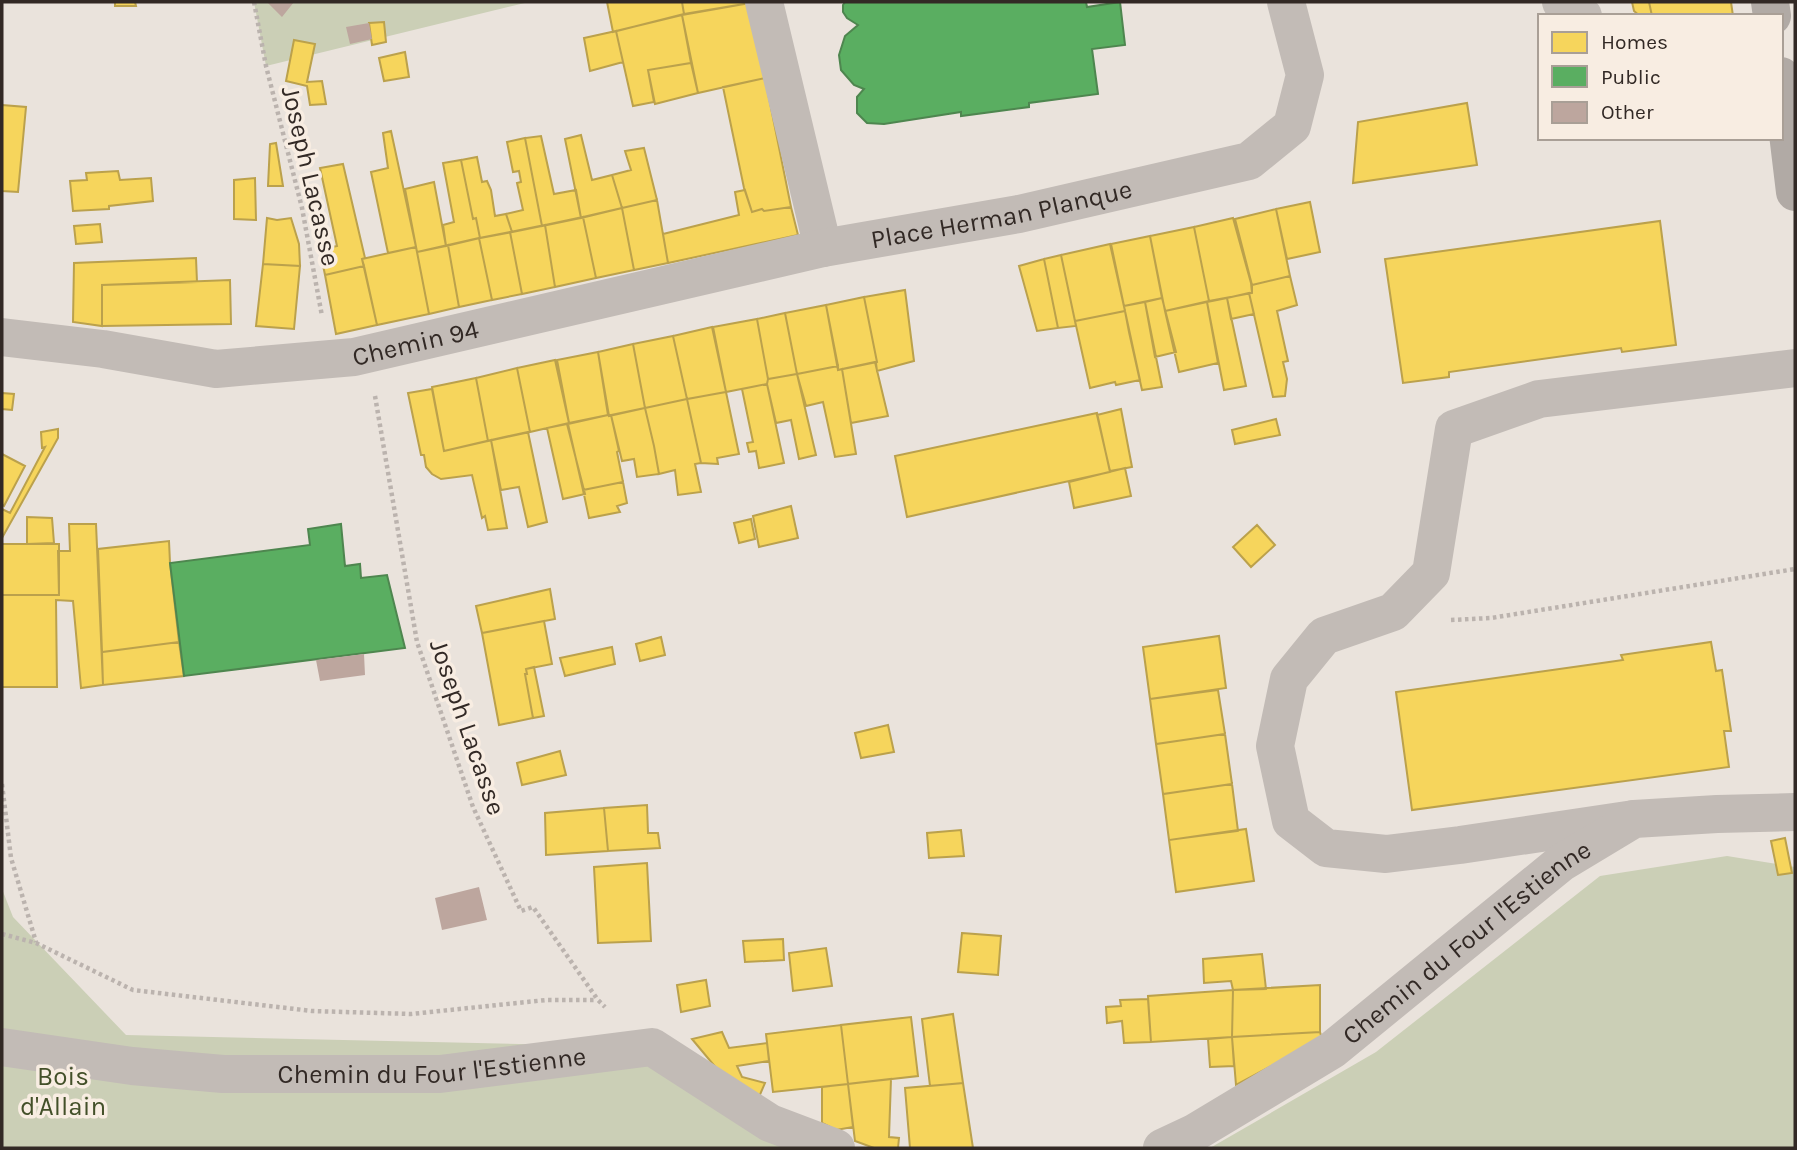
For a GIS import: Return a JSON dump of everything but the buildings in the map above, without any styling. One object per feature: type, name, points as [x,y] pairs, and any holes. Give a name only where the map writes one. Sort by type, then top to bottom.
[{"type":"main road","points":[[1783,96],[1795,191]]},
{"type":"street","points":[[764,2],[823,248]]},
{"type":"street","name":"Place Herman Planque","points":[[823,248],[1019,214],[1250,161],[1292,126],[1305,75],[1286,2]]},
{"type":"street","points":[[1562,2],[1580,14]]},
{"type":"street","name":"Chemin 94","points":[[2,337],[103,349],[216,369],[330,359],[367,354],[823,248]]},
{"type":"street","points":[[1634,819],[1386,854],[1326,848],[1291,821],[1275,746],[1289,679],[1324,636],[1393,612],[1431,573],[1454,429],[1539,399],[1795,368]]},
{"type":"street","name":"Chemin du Four l'Estienne","points":[[1162,1148],[1194,1133],[1332,1050],[1561,863],[1634,819],[1795,812]]},
{"type":"street","name":"Chemin du Four l'Estienne","points":[[2,1047],[132,1066],[223,1074],[440,1074],[652,1047]]},
{"type":"street","points":[[652,1047],[771,1123],[836,1148]]},
{"type":"path","name":"Joseph Lacasse","points":[[254,2],[266,66],[302,208],[330,359]]},
{"type":"path","name":"Joseph Lacasse","points":[[367,354],[417,642],[473,807],[521,911],[533,907],[598,1000],[652,1047]]},
{"type":"path","points":[[1450,620],[1491,618],[1795,569]]},
{"type":"path","points":[[2,784],[11,858],[36,943]]},
{"type":"path","points":[[2,934],[36,943],[134,990],[312,1011],[411,1014],[545,1000],[598,1000]]},
{"type":"green space","points":[[254,2],[529,2],[266,66]]},
{"type":"green space","points":[[1727,856],[1795,867],[1795,1148],[1210,1148],[1376,1052],[1600,876]]},
{"type":"green space","name":"Bois d'Allain","points":[[2,889],[13,917],[126,1035],[652,1047],[820,1148],[2,1148]]}]
